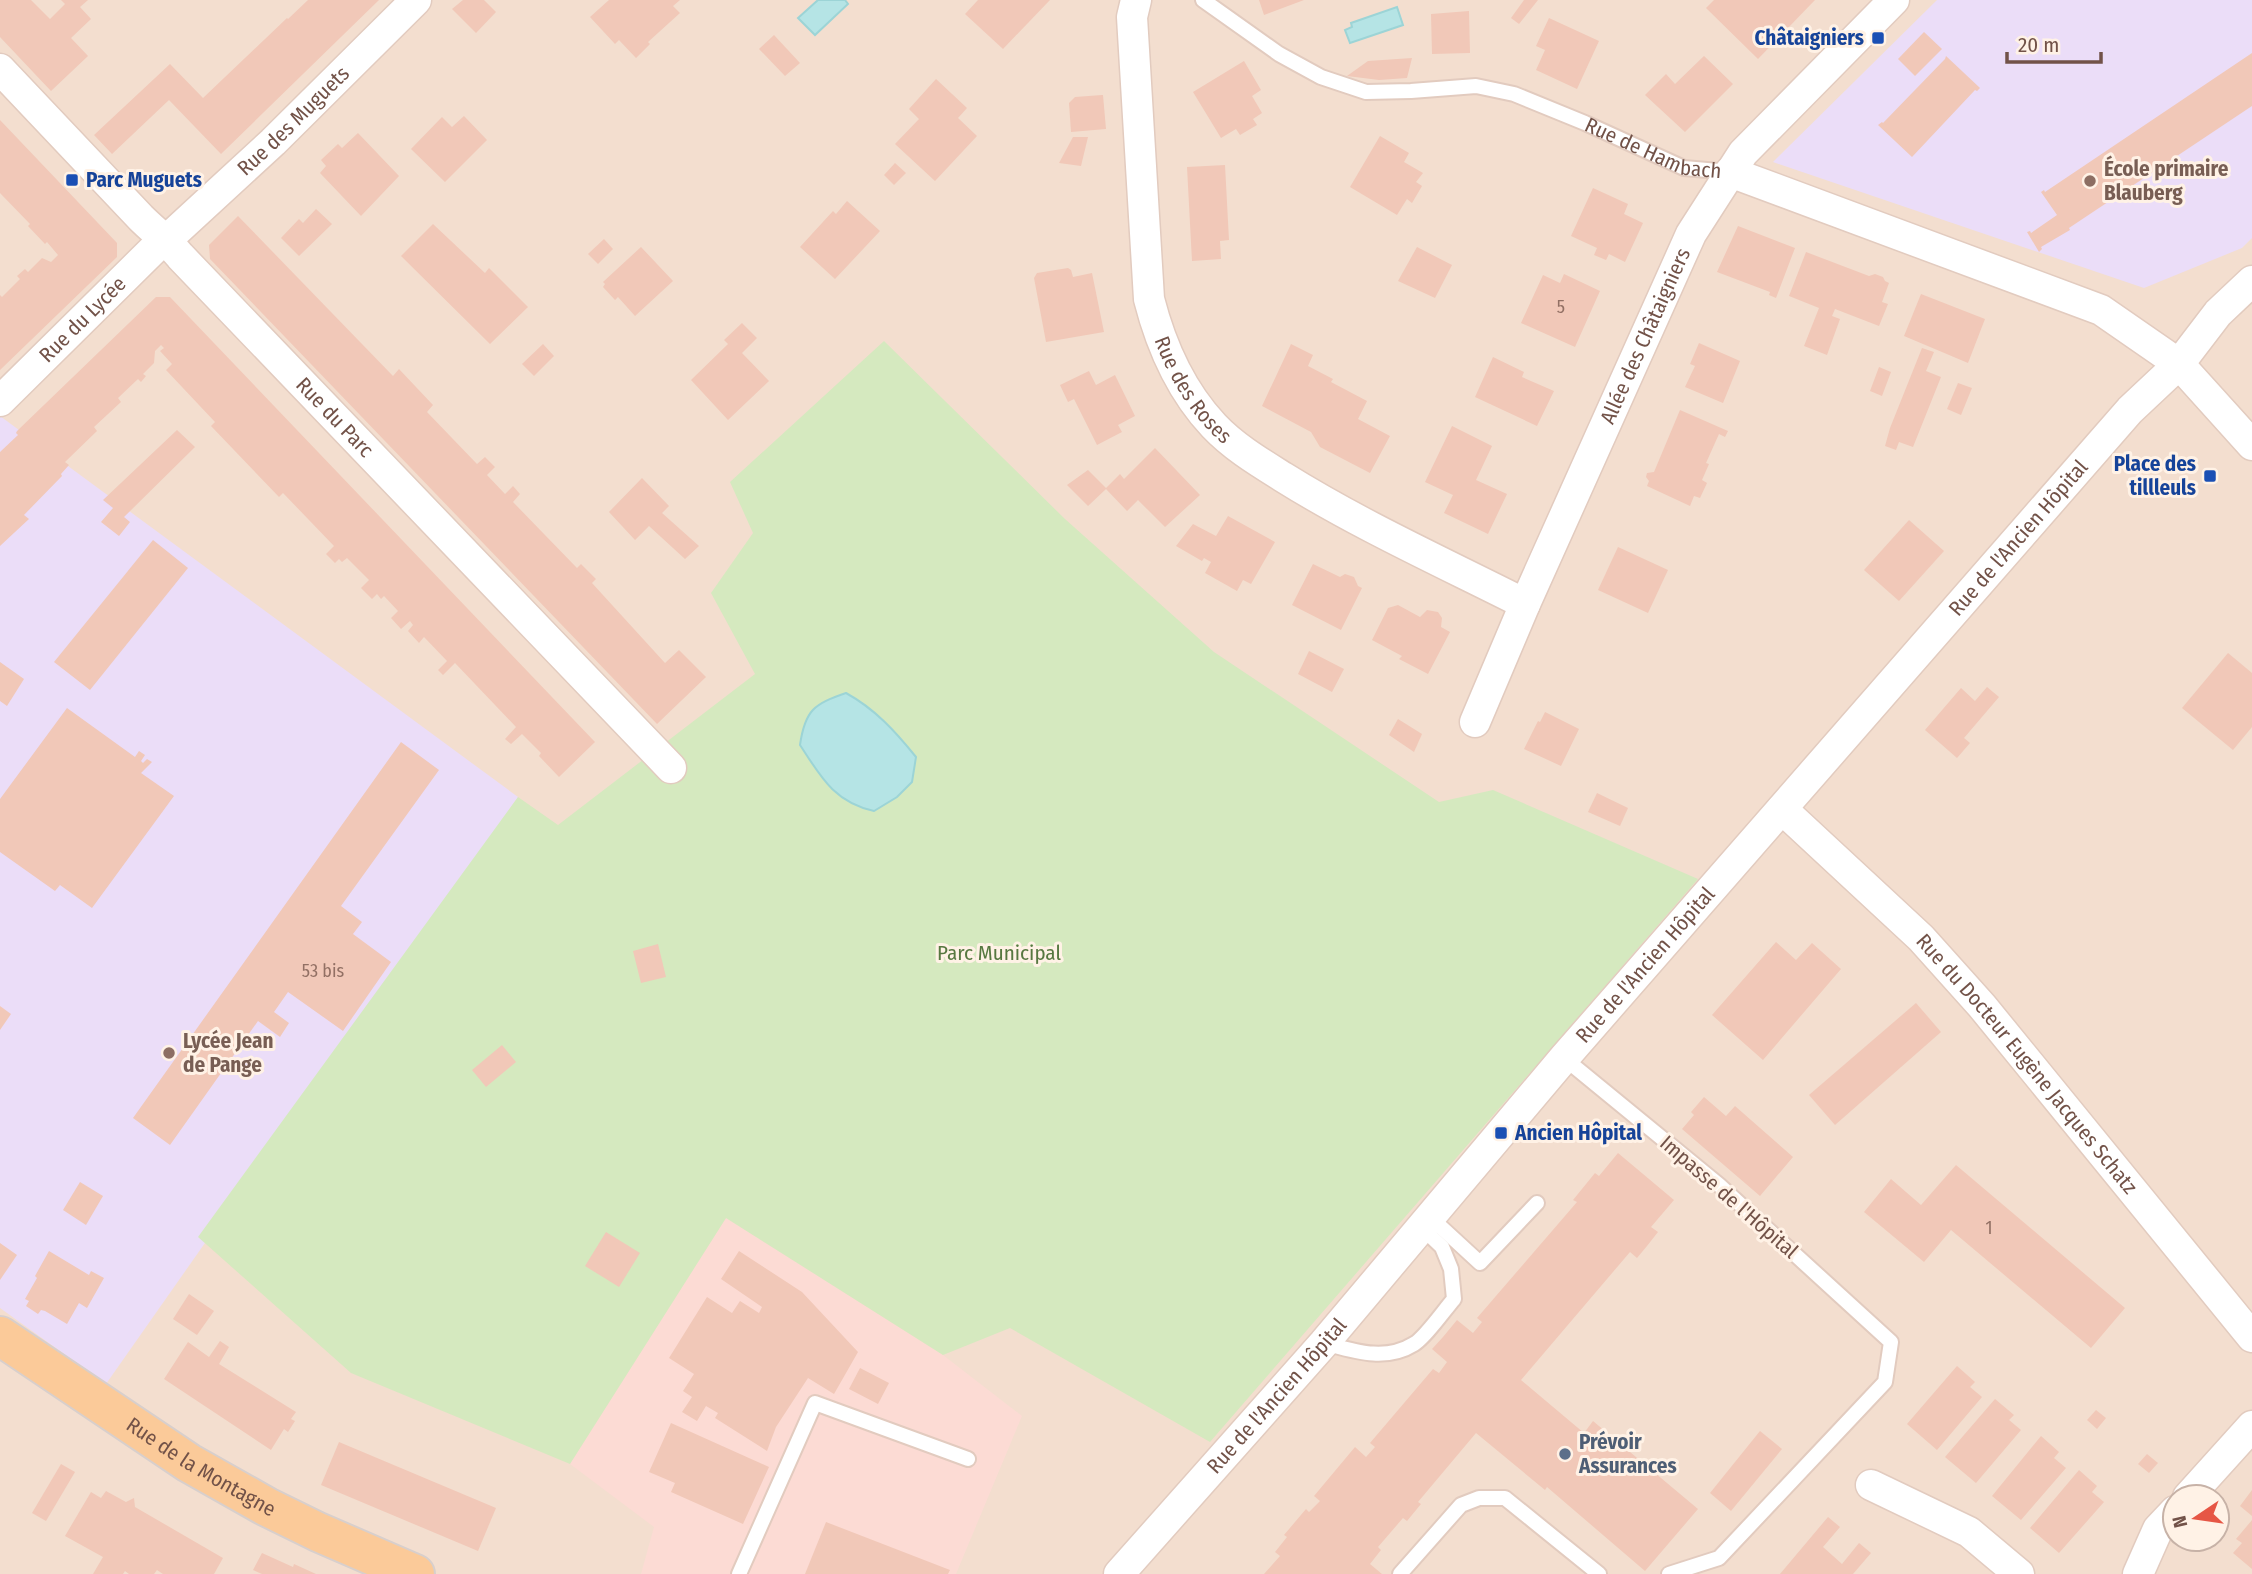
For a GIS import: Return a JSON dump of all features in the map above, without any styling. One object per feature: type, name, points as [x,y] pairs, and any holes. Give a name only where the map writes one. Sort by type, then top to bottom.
[{"type":"main road","name":"Rue de la Montagne","points":[[0,1336],[189,1463],[278,1512],[415,1574]]},
{"type":"street","name":"Rue des Muguets","points":[[166,238],[273,142],[416,0]]},
{"type":"street","name":"Rue des Roses","points":[[1136,0],[1132,18],[1149,299],[1157,332],[1192,400],[1216,428],[1245,453],[1318,499],[1525,604]]},
{"type":"street","name":"Allée des Châtaigniers","points":[[1475,722],[1690,234],[1743,153],[1894,0]]},
{"type":"street","name":"Rue du Parc","points":[[0,69],[159,237],[166,238],[189,266],[671,768]]},
{"type":"street","name":"Rue de Hambach","points":[[1730,172],[2101,310],[2179,364],[2252,445]]},
{"type":"street","name":"Rue du Lycée","points":[[0,401],[166,238]]},
{"type":"street","name":"Rue de l'Ancien Hôpital","points":[[1119,1574],[1324,1343],[1564,1058],[2130,410],[2179,364],[2218,313],[2252,281]]},
{"type":"street","name":"Rue du Docteur Eugène Jacques Schatz","points":[[1782,809],[1921,938],[1982,1006],[2252,1337]]},
{"type":"street","points":[[2201,1483],[2252,1426]]},
{"type":"street","points":[[1871,1485],[1969,1532],[2019,1574]]},
{"type":"street","points":[[2138,1574],[2161,1526]]},
{"type":"lane","name":"Rue de Hambach","points":[[1203,0],[1279,54],[1321,77],[1366,92],[1476,86],[1514,94],[1684,168],[1730,172]]},
{"type":"lane","name":"Impasse de l'Hôpital","points":[[1564,1058],[1719,1185],[1891,1342],[1885,1382],[1719,1558],[1669,1574]]},
{"type":"lane","points":[[1426,1222],[1480,1263],[1537,1203]]},
{"type":"lane","points":[[1324,1343],[1382,1356],[1416,1344],[1454,1299],[1451,1269],[1442,1247],[1426,1222]]},
{"type":"lane","points":[[739,1574],[815,1403],[968,1459]]},
{"type":"lane","points":[[1400,1574],[1461,1505],[1479,1498],[1505,1498],[1599,1574]]},
{"type":"shaded area","points":[[0,0],[2252,0],[2252,1574],[0,1574]]},
{"type":"shaded area","points":[[1937,0],[2252,0],[2252,238],[2242,248],[2144,288],[1773,162]]},
{"type":"shaded area","name":"Lycée Jean de Pange","points":[[0,416],[518,797],[106,1384],[0,1308]]},
{"type":"shaded area","points":[[726,1218],[943,1355],[1022,1416],[956,1574],[641,1574],[654,1527],[570,1464]]},
{"type":"green space","name":"Parc Municipal","points":[[884,341],[1065,519],[1214,652],[1439,802],[1493,790],[1698,879],[1210,1442],[1010,1328],[943,1355],[726,1218],[570,1464],[351,1373],[198,1237],[518,797],[558,825],[755,674],[711,593],[753,533],[730,482]]},
{"type":"water","points":[[818,0],[845,0],[848,4],[815,35],[798,18]]},
{"type":"water","points":[[1397,7],[1403,25],[1350,43],[1345,30],[1352,27],[1351,23]]},
{"type":"water","points":[[846,693],[884,721],[916,757],[912,782],[897,797],[874,811],[849,801],[830,787],[800,745],[805,724],[813,710]]},
{"type":"building","points":[[0,0],[31,0],[50,19],[65,4],[61,0],[88,0],[80,7],[91,19],[71,38],[88,56],[51,91],[0,37]]},
{"type":"building","points":[[308,0],[379,0],[221,154],[169,100],[112,154],[94,135],[170,64],[203,98]]},
{"type":"building","points":[[463,0],[484,0],[496,12],[476,33],[452,9]]},
{"type":"building","points":[[609,0],[680,0],[673,6],[680,13],[648,42],[650,44],[636,58],[619,40],[615,44],[590,17]]},
{"type":"building","points":[[978,0],[1050,0],[1003,49],[965,14]]},
{"type":"building","points":[[1259,0],[1304,0],[1264,15]]},
{"type":"building","points":[[1524,0],[1538,0],[1519,24],[1511,18]]},
{"type":"building","points":[[1714,0],[1815,0],[1758,59],[1706,8]]},
{"type":"building","points":[[1469,11],[1470,53],[1432,54],[1431,14]]},
{"type":"building","points":[[1549,18],[1599,41],[1577,89],[1536,70],[1545,50],[1536,46]]},
{"type":"building","points":[[1924,32],[1942,49],[1915,76],[1898,59]]},
{"type":"building","points":[[774,35],[800,63],[785,76],[759,49]]},
{"type":"building","points":[[2252,53],[2252,106],[2041,247],[2039,252],[2027,232],[2031,233],[2057,215],[2041,192],[2045,192]]},
{"type":"building","points":[[1704,56],[1733,84],[1685,132],[1645,95],[1666,74],[1675,84]]},
{"type":"building","points":[[1946,56],[1980,88],[1975,90],[1912,157],[1878,125],[1883,123]]},
{"type":"building","points":[[1412,58],[1407,78],[1379,80],[1347,76],[1368,61]]},
{"type":"building","points":[[1244,61],[1261,90],[1252,96],[1262,113],[1253,119],[1257,125],[1240,135],[1236,129],[1221,138],[1193,92]]},
{"type":"building","points":[[936,79],[967,108],[958,118],[977,136],[935,181],[895,144],[919,119],[909,109]]},
{"type":"building","points":[[1103,95],[1106,129],[1071,132],[1069,103],[1075,97]]},
{"type":"building","points":[[464,116],[487,140],[445,182],[411,149],[442,117],[452,127]]},
{"type":"building","points":[[0,120],[117,243],[117,257],[0,370],[0,295],[2,297],[20,279],[17,276],[25,269],[28,272],[42,258],[51,262],[58,255],[0,193]]},
{"type":"building","points":[[358,133],[399,176],[361,216],[320,173],[326,166],[321,160],[338,144],[342,148]]},
{"type":"building","points":[[1380,136],[1409,153],[1404,162],[1423,173],[1416,182],[1422,186],[1412,203],[1407,199],[1397,215],[1350,187]]},
{"type":"building","points":[[1073,137],[1088,137],[1081,166],[1059,163]]},
{"type":"building","points":[[895,163],[906,173],[894,185],[884,175]]},
{"type":"building","points":[[1225,165],[1229,240],[1220,241],[1221,259],[1192,261],[1187,167]]},
{"type":"building","points":[[1593,188],[1628,204],[1624,214],[1643,223],[1625,262],[1609,254],[1606,260],[1594,255],[1597,248],[1571,236]]},
{"type":"building","points":[[847,201],[880,231],[835,279],[800,247],[833,211],[836,214]]},
{"type":"building","points":[[316,209],[332,224],[299,256],[281,238],[299,219],[303,223]]},
{"type":"building","points":[[238,216],[393,376],[399,369],[433,405],[427,412],[477,464],[485,457],[495,467],[487,475],[505,494],[513,486],[520,494],[513,502],[577,568],[581,564],[596,579],[592,583],[665,663],[679,650],[706,677],[657,724],[210,259],[209,245]]},
{"type":"building","points":[[433,224],[485,273],[489,268],[528,307],[490,344],[401,256]]},
{"type":"building","points":[[1738,226],[1795,248],[1776,298],[1769,295],[1770,292],[1717,272]]},
{"type":"building","points":[[604,239],[613,249],[598,264],[588,254]]},
{"type":"building","points":[[641,247],[673,281],[635,316],[618,297],[615,300],[603,287],[603,282]]},
{"type":"building","points":[[1417,247],[1452,265],[1435,298],[1398,281]]},
{"type":"building","points":[[1806,252],[1869,276],[1875,274],[1889,283],[1882,302],[1888,304],[1879,326],[1835,309],[1832,316],[1840,319],[1827,355],[1804,346],[1819,308],[1789,296]]},
{"type":"building","points":[[1068,268],[1073,277],[1092,273],[1104,332],[1046,342],[1034,278],[1037,273]]},
{"type":"building","points":[[1564,274],[1600,291],[1575,347],[1521,323],[1543,275],[1560,283]]},
{"type":"building","points":[[1921,294],[1985,319],[1968,363],[1904,336]]},
{"type":"building","points":[[156,297],[170,297],[595,742],[559,777],[522,734],[511,744],[505,739],[516,727],[455,663],[443,675],[438,670],[447,661],[424,637],[419,643],[408,631],[413,625],[410,621],[401,629],[391,618],[398,611],[384,596],[381,599],[377,594],[372,599],[361,588],[369,580],[347,558],[342,562],[339,559],[335,563],[326,554],[334,546],[283,493],[279,497],[211,426],[215,422],[166,370],[172,364],[160,351],[164,348],[161,345],[155,351],[154,363],[143,374],[146,376],[141,382],[138,379],[118,398],[121,402],[94,427],[97,431],[65,462],[69,465],[62,476],[24,515],[29,519],[0,546],[0,452],[18,435],[17,431]]},
{"type":"building","points":[[742,323],[757,338],[742,353],[769,381],[728,420],[691,380],[728,344],[724,340]]},
{"type":"building","points":[[1699,343],[1740,361],[1723,403],[1685,387],[1695,366],[1690,364]]},
{"type":"building","points":[[543,344],[554,356],[534,376],[522,364]]},
{"type":"building","points":[[1291,344],[1313,355],[1308,366],[1367,401],[1358,419],[1390,436],[1370,473],[1320,447],[1311,432],[1262,406]]},
{"type":"building","points":[[1922,348],[1934,352],[1926,371],[1941,377],[1913,447],[1899,442],[1896,450],[1885,446]]},
{"type":"building","points":[[1493,357],[1524,372],[1522,377],[1554,391],[1537,426],[1475,397]]},
{"type":"building","points":[[1879,367],[1891,372],[1882,396],[1870,391]]},
{"type":"building","points":[[1089,371],[1096,385],[1115,375],[1135,416],[1118,425],[1122,432],[1097,445],[1074,399],[1068,402],[1060,385]]},
{"type":"building","points":[[1958,383],[1972,388],[1961,415],[1947,409]]},
{"type":"building","points":[[1680,410],[1728,431],[1725,437],[1719,434],[1706,463],[1709,464],[1702,480],[1707,483],[1700,498],[1694,496],[1690,506],[1647,486],[1649,481],[1646,477],[1647,473],[1654,472]]},
{"type":"building","points":[[1452,426],[1492,446],[1476,480],[1507,494],[1488,534],[1444,513],[1453,495],[1425,482]]},
{"type":"building","points":[[177,430],[195,447],[124,517],[130,522],[119,536],[101,522],[113,508],[103,500]]},
{"type":"building","points":[[1155,448],[1200,495],[1165,527],[1138,500],[1127,511],[1106,489],[1088,506],[1067,485],[1088,470],[1106,488],[1120,474],[1124,479]]},
{"type":"building","points":[[642,478],[669,506],[662,513],[699,546],[685,559],[649,526],[635,540],[609,512]]},
{"type":"building","points":[[1228,516],[1275,542],[1251,584],[1243,580],[1237,591],[1205,573],[1211,562],[1204,558],[1202,561],[1176,546],[1193,524],[1216,536]]},
{"type":"building","points":[[1909,520],[1944,551],[1899,601],[1864,570]]},
{"type":"building","points":[[153,540],[188,568],[90,690],[54,662]]},
{"type":"building","points":[[1618,547],[1668,570],[1648,613],[1598,590]]},
{"type":"building","points":[[1313,564],[1340,577],[1345,574],[1354,577],[1362,588],[1341,630],[1292,605]]},
{"type":"building","points":[[1398,605],[1420,617],[1427,610],[1438,612],[1442,618],[1441,627],[1450,632],[1428,674],[1399,659],[1402,656],[1372,640],[1388,608]]},
{"type":"building","points":[[1309,651],[1344,669],[1332,692],[1298,674]]},
{"type":"building","points":[[2228,653],[2252,673],[2252,727],[2233,750],[2182,708]]},
{"type":"building","points":[[0,662],[24,679],[7,706],[0,701]]},
{"type":"building","points":[[1987,687],[1999,697],[1964,738],[1970,743],[1957,758],[1925,730],[1961,688],[1975,701]]},
{"type":"building","points":[[67,708],[135,757],[139,751],[145,755],[141,761],[143,763],[147,759],[152,762],[141,773],[174,796],[92,908],[60,885],[55,891],[0,852],[0,799]]},
{"type":"building","points":[[1545,712],[1579,729],[1561,766],[1524,749]]},
{"type":"building","points":[[1398,719],[1422,734],[1414,752],[1389,735]]},
{"type":"building","points":[[401,742],[439,770],[341,906],[362,922],[353,934],[391,962],[343,1031],[288,992],[274,1012],[289,1023],[280,1037],[258,1021],[170,1145],[133,1118]]},
{"type":"building","points":[[1597,793],[1628,808],[1620,826],[1588,812]]},
{"type":"building","points":[[1776,942],[1796,960],[1812,943],[1841,969],[1763,1060],[1712,1015]]},
{"type":"building","points":[[658,944],[666,977],[641,983],[633,951]]},
{"type":"building","points":[[1916,1003],[1941,1032],[1835,1125],[1809,1095]]},
{"type":"building","points":[[0,1006],[11,1014],[0,1030]]},
{"type":"building","points":[[502,1045],[516,1062],[486,1087],[472,1070]]},
{"type":"building","points":[[1704,1097],[1726,1116],[1735,1106],[1793,1157],[1760,1196],[1682,1129],[1694,1115],[1691,1112]]},
{"type":"building","points":[[1618,1153],[1674,1200],[1651,1227],[1658,1232],[1637,1258],[1630,1252],[1521,1380],[1584,1433],[1593,1421],[1698,1509],[1645,1571],[1547,1487],[1545,1490],[1476,1433],[1418,1502],[1421,1504],[1407,1521],[1403,1518],[1378,1547],[1381,1550],[1370,1564],[1382,1574],[1264,1574],[1280,1556],[1275,1552],[1287,1537],[1284,1535],[1306,1509],[1309,1512],[1320,1501],[1314,1496],[1355,1447],[1366,1457],[1375,1447],[1370,1443],[1433,1369],[1439,1373],[1447,1362],[1432,1349],[1457,1320],[1473,1333],[1482,1322],[1477,1318],[1577,1202],[1573,1200],[1595,1173],[1599,1176]]},
{"type":"building","points":[[1956,1165],[2125,1308],[2091,1348],[1951,1230],[1924,1262],[1864,1212],[1891,1179],[1921,1205]]},
{"type":"building","points":[[80,1182],[103,1196],[86,1225],[63,1210]]},
{"type":"building","points":[[606,1232],[640,1253],[619,1287],[585,1266]]},
{"type":"building","points":[[0,1243],[17,1255],[0,1280]]},
{"type":"building","points":[[49,1251],[89,1275],[91,1271],[104,1278],[87,1308],[79,1303],[67,1324],[45,1311],[41,1310],[38,1314],[26,1306],[29,1301],[25,1299]]},
{"type":"building","points":[[739,1251],[802,1292],[858,1352],[834,1394],[808,1378],[776,1427],[767,1451],[715,1418],[718,1413],[706,1406],[697,1421],[682,1412],[692,1397],[683,1391],[694,1374],[669,1358],[707,1297],[732,1313],[740,1301],[759,1313],[762,1307],[721,1279]]},
{"type":"building","points":[[189,1294],[214,1311],[197,1335],[173,1319]]},
{"type":"building","points":[[220,1341],[229,1347],[219,1364],[296,1412],[291,1419],[295,1421],[288,1432],[284,1429],[271,1450],[164,1379],[188,1342],[209,1357]]},
{"type":"building","points":[[1957,1366],[1975,1382],[1970,1387],[1982,1397],[1937,1450],[1907,1424]]},
{"type":"building","points":[[860,1368],[889,1383],[878,1404],[849,1389]]},
{"type":"building","points":[[1995,1399],[2014,1415],[2009,1420],[2021,1430],[1976,1483],[1945,1457]]},
{"type":"building","points":[[2096,1410],[2106,1418],[2097,1429],[2087,1420]]},
{"type":"building","points":[[671,1423],[769,1467],[743,1524],[671,1492],[675,1483],[649,1472]]},
{"type":"building","points":[[1760,1431],[1782,1449],[1731,1511],[1710,1493]]},
{"type":"building","points":[[2041,1436],[2059,1452],[2054,1458],[2066,1468],[2021,1520],[1992,1496]]},
{"type":"building","points":[[339,1442],[496,1508],[478,1551],[321,1485]]},
{"type":"building","points":[[2147,1454],[2158,1463],[2149,1473],[2138,1464]]},
{"type":"building","points":[[61,1464],[75,1472],[46,1521],[32,1513]]},
{"type":"building","points":[[2079,1470],[2097,1486],[2092,1492],[2104,1502],[2059,1553],[2030,1528]]},
{"type":"building","points":[[2252,1490],[2252,1516],[2240,1506]]},
{"type":"building","points":[[106,1491],[126,1502],[134,1498],[135,1507],[223,1558],[214,1574],[163,1574],[157,1570],[154,1574],[129,1574],[125,1571],[123,1574],[93,1574],[103,1557],[65,1536],[91,1492],[101,1498]]},
{"type":"building","points":[[1828,1517],[1840,1527],[1823,1547],[1842,1564],[1859,1543],[1871,1553],[1853,1574],[1780,1574]]},
{"type":"building","points":[[2252,1520],[2252,1569],[2233,1553],[2242,1543],[2236,1539]]},
{"type":"building","points":[[826,1522],[950,1570],[948,1574],[805,1574]]},
{"type":"building","points":[[262,1553],[316,1574],[262,1574],[253,1570]]},
{"type":"place","name":"Châtaigniers","points":[[1878,38]]},
{"type":"place","name":"Parc Muguets","points":[[72,180]]},
{"type":"place","name":"École primaire Blauberg","points":[[2090,181]]},
{"type":"place","name":"Place des tillleuls","points":[[2210,476]]},
{"type":"place","name":"Lycée Jean de Pange","points":[[169,1053]]},
{"type":"place","name":"Ancien Hôpital","points":[[1501,1133]]},
{"type":"place","name":"Prévoir Assurances","points":[[1565,1454]]}]
